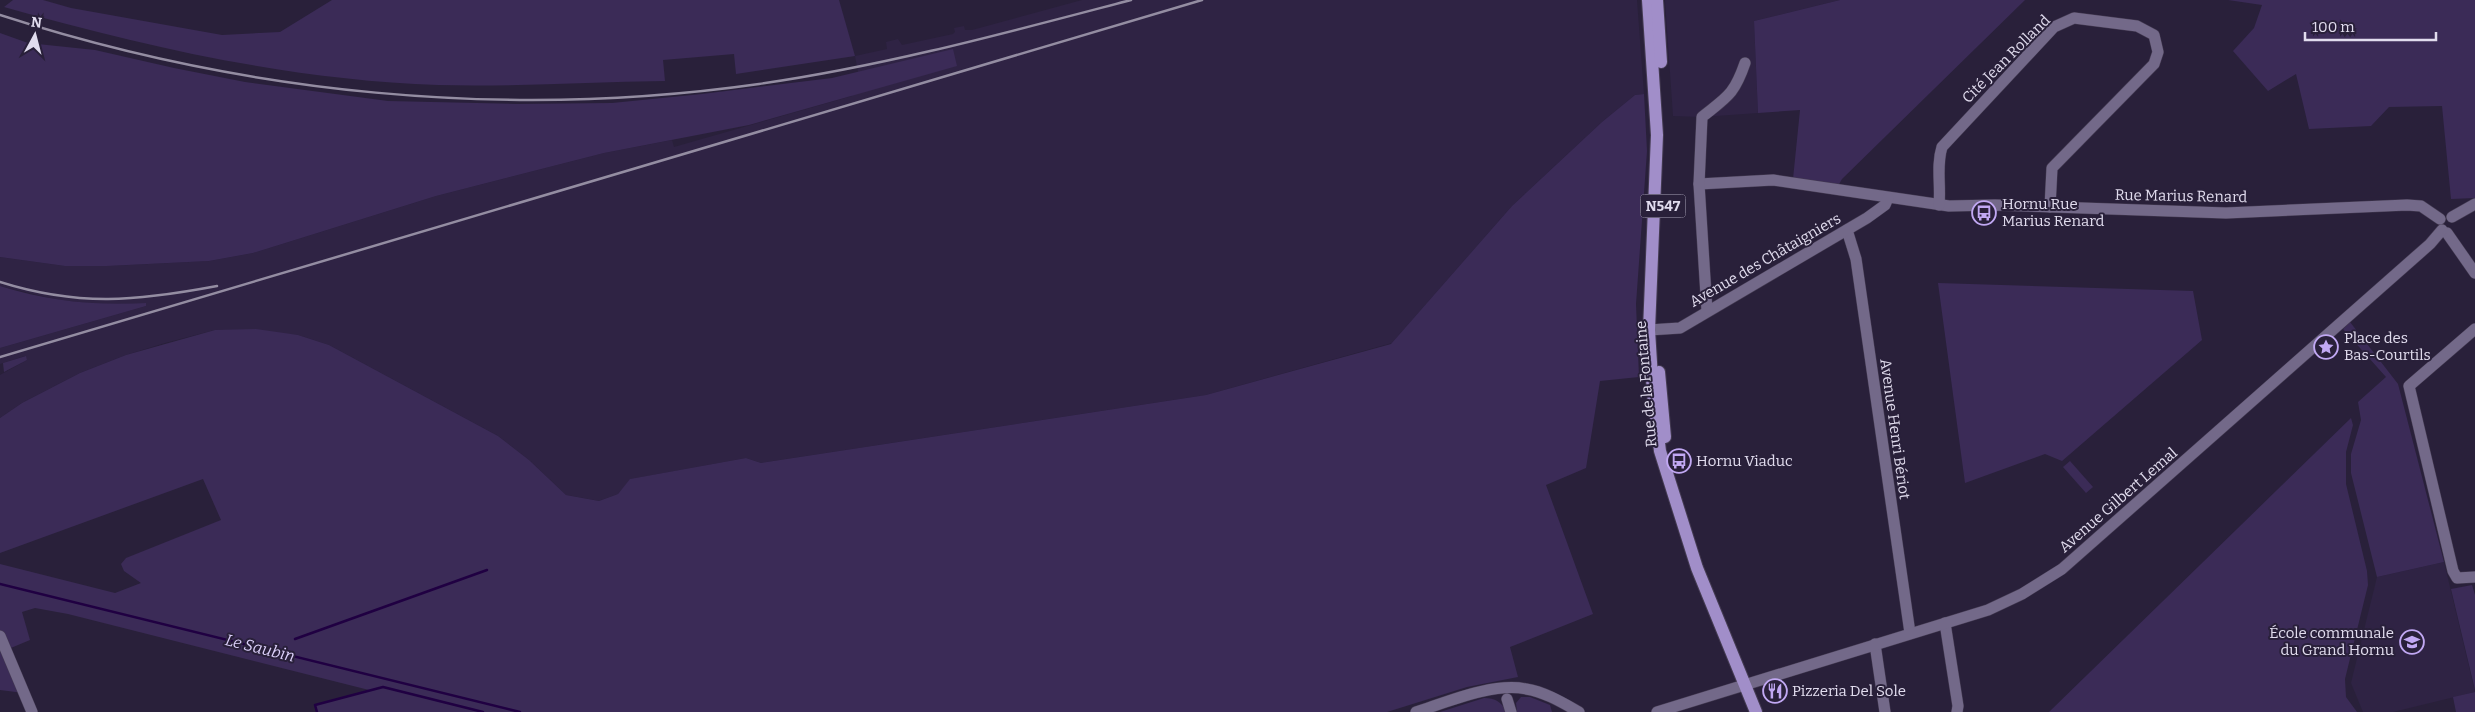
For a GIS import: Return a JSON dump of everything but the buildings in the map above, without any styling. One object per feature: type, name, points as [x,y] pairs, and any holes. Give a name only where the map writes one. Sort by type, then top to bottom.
[{"type":"main road","name":"N547","points":[[1648,0],[1655,37]]},
{"type":"main road","name":"N547","points":[[1655,37],[1657,0]]},
{"type":"main road","name":"Rue de la Fontaine","points":[[1655,37],[1664,156],[1652,329],[1665,436],[1676,487],[1699,558],[1756,712]]},
{"type":"main road","name":"Rue de la Fontaine","points":[[1746,684],[1762,712]]},
{"type":"street","name":"Cité Jean Rolland","points":[[1938,205],[1940,192],[1937,161],[1942,147],[2054,27],[2074,18],[2137,26],[2154,34],[2158,52],[2154,64],[2052,168],[2050,207]]},
{"type":"street","points":[[1707,311],[1699,184],[1702,117],[1725,99],[1737,86],[1745,63]]},
{"type":"street","name":"Rue Marius Renard","points":[[1699,184],[1774,180],[1938,205],[2226,213],[2421,206],[2443,227]]},
{"type":"street","name":"Avenue des Châtaigniers","points":[[1652,329],[1680,328],[1847,230],[1879,210],[1888,198]]},
{"type":"street","points":[[2443,227],[2453,231],[2456,227],[2452,217],[2475,204]]},
{"type":"street","points":[[2443,227],[2475,273]]},
{"type":"street","name":"Avenue Gilbert Lemal","points":[[1658,712],[1988,610],[2022,594],[2062,569],[2408,264],[2443,227]]},
{"type":"street","name":"Avenue Henri Bériot","points":[[1847,230],[1856,259],[1910,633]]},
{"type":"street","points":[[2475,329],[2409,386],[2453,571],[2457,578],[2475,577]]},
{"type":"street","points":[[1945,623],[1957,712]]},
{"type":"street","points":[[0,636],[32,712]]},
{"type":"street","points":[[1875,644],[1885,712]]},
{"type":"street","points":[[1416,712],[1502,687],[1512,687],[1539,692],[1580,712]]},
{"type":"street","points":[[1507,698],[1511,712]]},
{"type":"shaded area","points":[[13,0],[43,0],[71,8],[222,35],[280,32],[332,0],[839,0],[855,56],[736,74],[734,54],[663,60],[665,81],[494,85],[438,85],[383,82],[273,69],[165,48],[4,7]]},
{"type":"shaded area","points":[[1082,0],[1637,0],[1644,94],[1635,95],[1602,122],[1512,206],[1392,343],[1206,395],[761,463],[746,458],[631,479],[618,494],[599,501],[566,495],[529,460],[498,436],[329,345],[298,335],[215,330],[165,343],[126,355],[80,373],[22,403],[0,418],[0,375],[27,360],[25,356],[0,364],[0,348],[146,306],[145,303],[105,305],[59,300],[0,286],[0,257],[65,266],[107,266],[209,261],[253,253],[436,196],[604,153],[672,140],[674,147],[852,96],[858,72],[855,56],[887,49],[886,42],[898,39],[902,45],[953,34],[955,32],[954,28],[964,26],[965,30],[972,30]]},
{"type":"shaded area","points":[[1665,0],[1840,0],[1754,21],[1758,113],[1702,117],[1673,116]]},
{"type":"shaded area","points":[[1840,0],[2025,0],[1842,179],[1838,186],[1793,179],[1800,110],[1758,113],[1754,21]]},
{"type":"shaded area","points":[[2228,0],[2475,0],[2475,198],[2451,199],[2442,106],[2389,107],[2371,126],[2309,129],[2296,74],[2268,91],[2233,51],[2254,28],[2262,5]]},
{"type":"shaded area","points":[[0,33],[28,43],[95,50],[245,82],[388,101],[516,104],[612,103],[832,78],[953,49],[957,66],[749,125],[604,153],[436,196],[253,253],[209,261],[65,266],[0,257]]},
{"type":"shaded area","points":[[1644,94],[1647,151],[1636,304],[1639,377],[1600,381],[1586,468],[1546,485],[1593,614],[1510,647],[1518,677],[1467,687],[1387,712],[317,712],[315,705],[369,690],[68,614],[35,608],[22,612],[30,640],[6,650],[24,693],[0,690],[0,564],[115,593],[141,583],[124,571],[121,564],[126,558],[221,520],[203,479],[0,553],[0,418],[22,403],[80,373],[126,355],[215,330],[256,329],[298,335],[329,345],[498,436],[529,460],[566,495],[599,501],[618,494],[630,479],[746,458],[761,463],[1206,395],[1391,344],[1512,206],[1602,122],[1635,95]]},
{"type":"shaded area","points":[[1938,283],[2193,291],[2202,340],[2062,461],[2045,454],[1965,483]]},
{"type":"shaded area","points":[[0,286],[54,299],[108,304],[146,303],[146,306],[0,348]]},
{"type":"shaded area","points":[[2350,322],[2398,384],[2444,562],[2377,577],[2351,473],[2351,454],[2361,420],[2358,402],[2386,377],[2343,329]]},
{"type":"shaded area","points":[[26,356],[27,360],[4,372],[3,363]]},
{"type":"shaded area","points":[[2351,418],[2353,425],[2346,452],[2346,484],[2367,571],[2368,585],[2345,679],[2346,697],[2357,712],[2049,712]]},
{"type":"shaded area","points":[[2070,461],[2093,487],[2086,493],[2063,467]]},
{"type":"shaded area","name":"École communale du Grand Hornu","points":[[2444,562],[2475,692],[2393,712],[2363,712],[2351,683],[2377,577]]},
{"type":"shaded area","points":[[2472,585],[2475,595],[2475,690],[2451,589]]},
{"type":"shaded area","points":[[2475,692],[2475,712],[2456,712],[2453,697]]},
{"type":"shaded area","points":[[1521,697],[1530,697],[1550,705],[1552,712],[1517,712],[1516,703]]},
{"type":"shaded area","points":[[1484,698],[1498,701],[1506,712],[1440,712]]},
{"type":"waterway","points":[[295,639],[487,570]]},
{"type":"waterway","name":"Le Saubin","points":[[0,584],[520,712]]},
{"type":"waterway","points":[[317,712],[315,705],[383,687],[483,712]]},
{"type":"railway","points":[[0,15],[92,42],[186,64],[280,81],[376,93],[472,99],[568,100],[663,95],[806,77],[900,58],[1131,0]]},
{"type":"railway","points":[[0,357],[1202,0]]},
{"type":"railway","points":[[0,282],[56,295],[108,299],[160,295],[217,286]]},
{"type":"place","name":"Hornu Rue Marius Renard","points":[[1984,213]]},
{"type":"place","name":"Place des Bas-Courtils","points":[[2326,347]]},
{"type":"place","name":"Hornu Viaduc","points":[[1679,461]]},
{"type":"place","name":"École communale du Grand Hornu","points":[[2412,642]]},
{"type":"place","name":"Pizzeria Del Sole","points":[[1775,691]]}]
